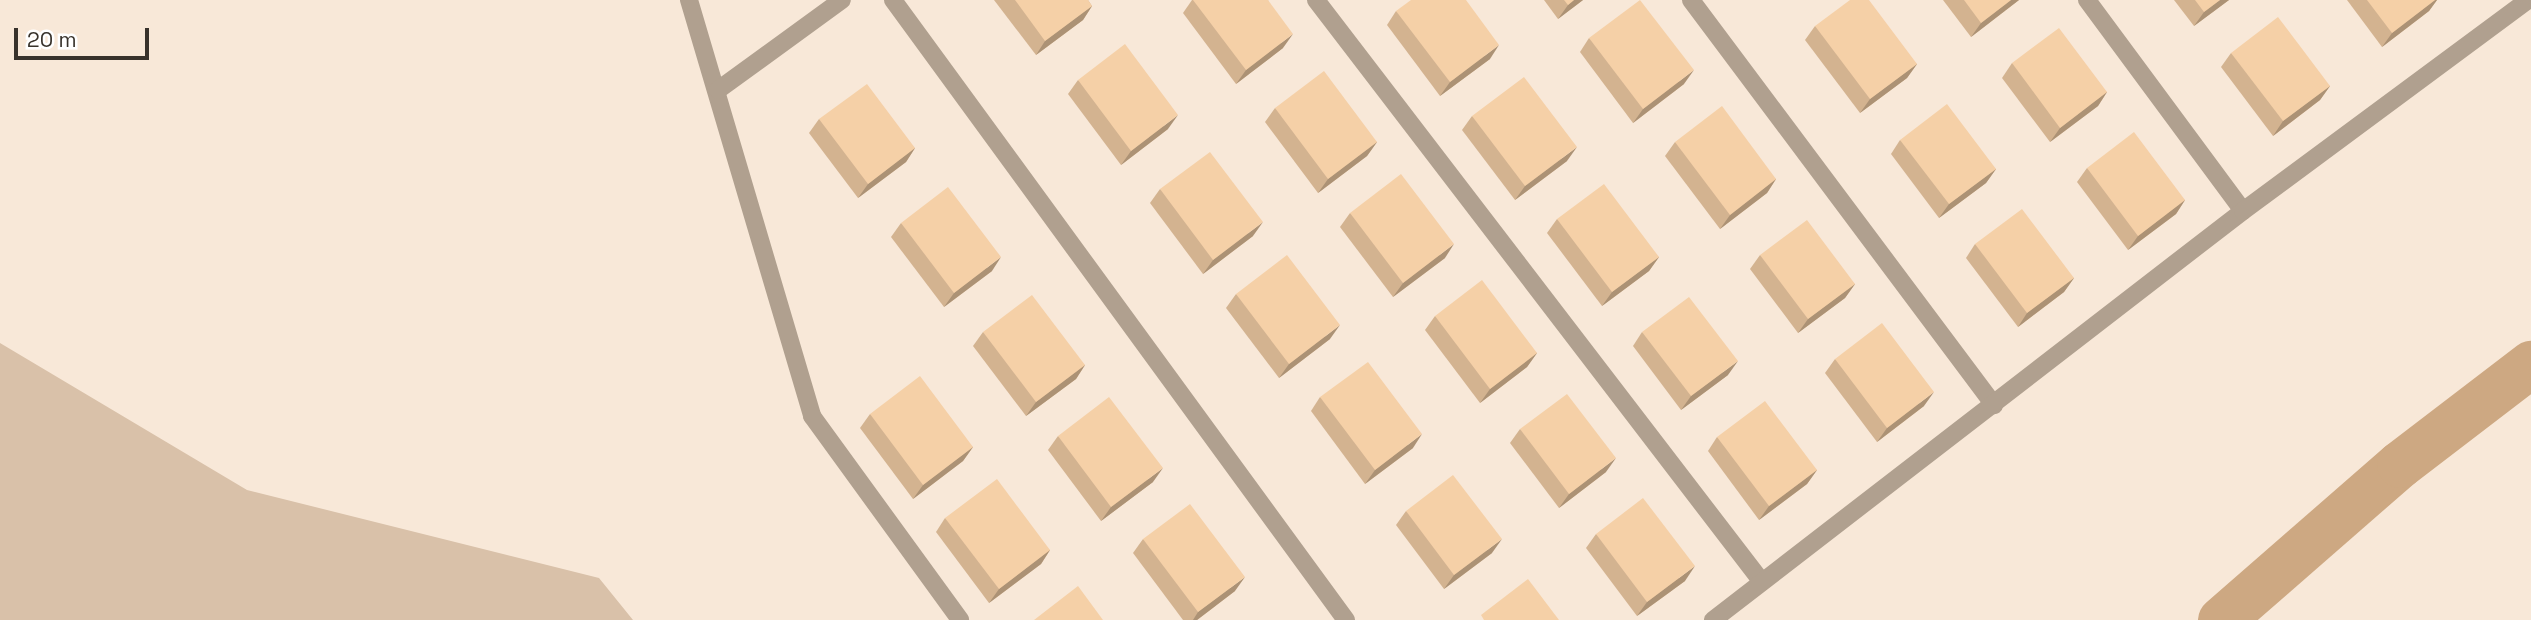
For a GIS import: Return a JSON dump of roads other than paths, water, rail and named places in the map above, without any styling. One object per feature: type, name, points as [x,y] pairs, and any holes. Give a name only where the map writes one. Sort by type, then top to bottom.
[{"type":"street","points":[[689,0],[718,90],[812,416],[960,620]]},
{"type":"street","points":[[718,90],[842,0]]},
{"type":"street","points":[[893,0],[1346,620]]},
{"type":"street","points":[[1316,0],[1762,582]]},
{"type":"street","points":[[1691,0],[1994,405]]},
{"type":"street","points":[[2087,0],[2243,211]]},
{"type":"street","points":[[1713,620],[2508,6],[2528,0]]},
{"type":"waterway","points":[[2221,620],[2400,464],[2531,364]]}]
